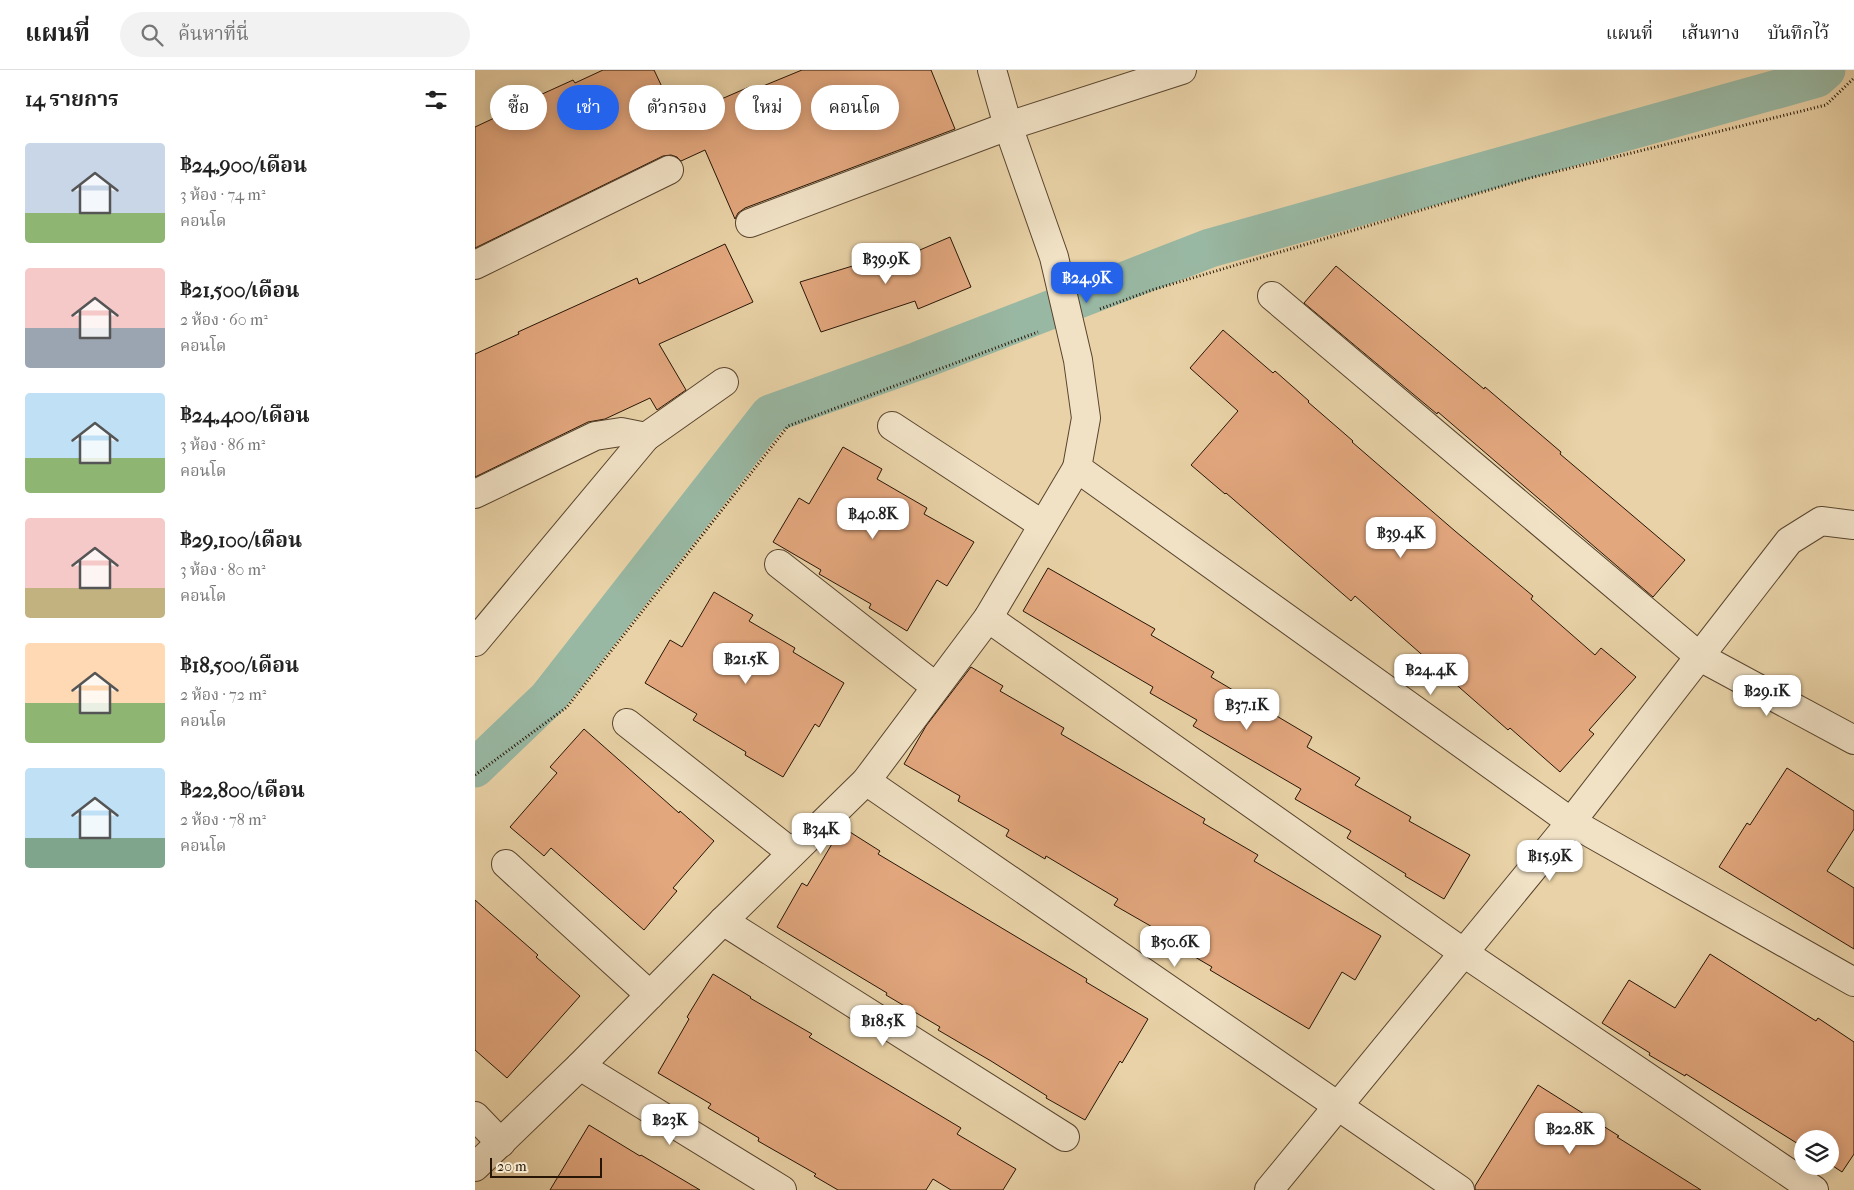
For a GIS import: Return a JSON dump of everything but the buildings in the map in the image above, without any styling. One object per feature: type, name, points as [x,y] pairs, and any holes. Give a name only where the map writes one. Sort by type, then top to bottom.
[{"type":"street","points":[[475,1167],[580,1066],[723,921],[866,781],[988,618],[1077,468],[1086,418],[1078,360],[1054,257],[1008,126],[992,70]]},
{"type":"street","points":[[750,222],[1008,126],[1182,70]]},
{"type":"street","points":[[475,265],[669,170]]},
{"type":"street","points":[[1272,296],[1701,657],[1854,740]]},
{"type":"street","points":[[475,642],[646,437],[725,382]]},
{"type":"street","points":[[892,426],[1043,525]]},
{"type":"street","points":[[475,494],[595,436],[621,432],[646,437]]},
{"type":"street","points":[[1077,468],[1571,822],[1854,982]]},
{"type":"street","points":[[1269,1190],[1571,822],[1701,657],[1789,541],[1821,521],[1854,525]]},
{"type":"street","points":[[779,564],[936,687]]},
{"type":"street","points":[[988,618],[1463,953],[1814,1190]]},
{"type":"street","points":[[627,722],[792,853]]},
{"type":"street","points":[[866,781],[1460,1190]]},
{"type":"street","points":[[505,864],[651,995]]},
{"type":"street","points":[[723,921],[1065,1137]]},
{"type":"street","points":[[580,1066],[782,1190]]},
{"type":"street","points":[[475,1116],[501,1142]]},
{"type":"path","points":[[1096,311],[1152,290],[1527,179],[1826,105],[1854,78]]},
{"type":"path","points":[[475,776],[567,707],[788,426],[1040,332]]},
{"type":"waterway","points":[[475,768],[548,698],[770,414],[918,361],[1210,248],[1817,78],[1826,70]]}]
